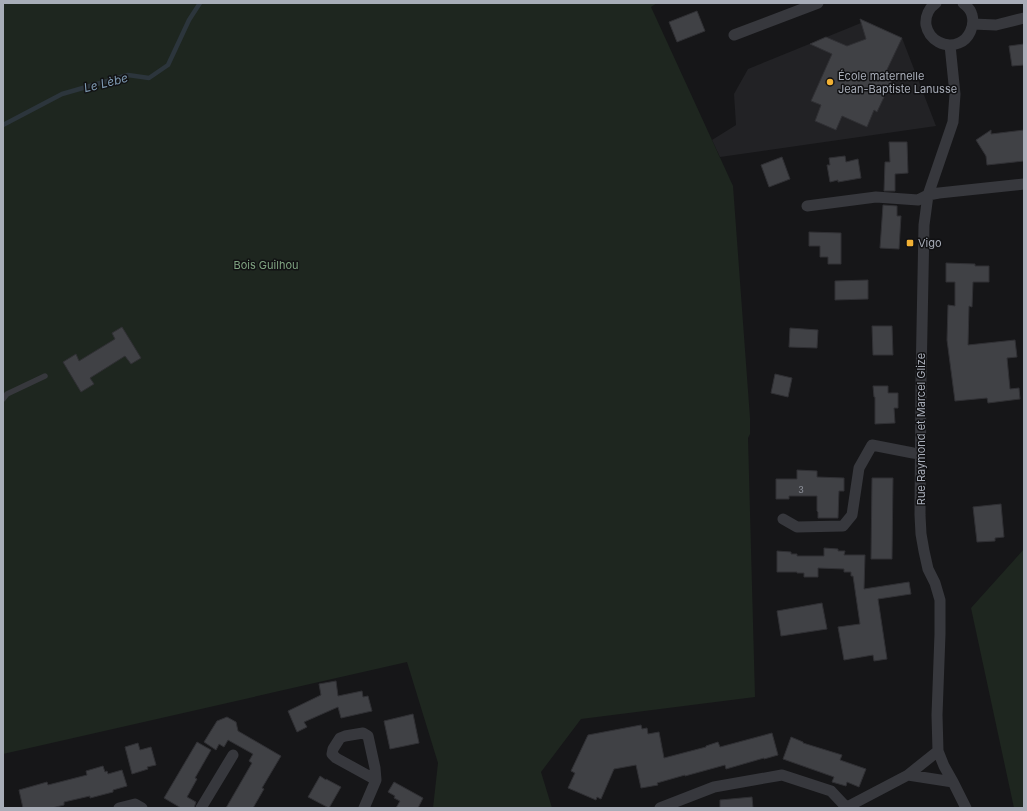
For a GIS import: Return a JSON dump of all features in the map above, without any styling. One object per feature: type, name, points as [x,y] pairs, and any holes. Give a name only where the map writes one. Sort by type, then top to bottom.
[{"type":"street","points":[[734,34],[818,3]]},
{"type":"street","points":[[933,4],[926,19],[929,34],[934,40],[942,44],[950,45],[959,43],[966,39],[971,32],[973,24],[972,15],[969,8],[963,3]]},
{"type":"street","points":[[973,24],[996,25],[1024,18]]},
{"type":"street","name":"Rue Raymond et Marcel Glize","points":[[950,45],[954,94],[953,122],[928,195],[924,225],[920,454],[921,534],[928,569],[940,600],[937,715],[938,751],[944,766],[966,808]]},
{"type":"street","points":[[807,206],[876,197],[918,200],[928,195],[939,193],[1024,184]]},
{"type":"street","points":[[783,519],[797,527],[843,526],[852,514],[859,468],[872,445],[920,454]]},
{"type":"street","points":[[364,808],[376,780],[368,736],[363,733],[340,738],[333,749],[332,754],[336,758],[376,780]]},
{"type":"street","points":[[660,808],[714,787],[782,775],[831,791],[845,808],[908,776],[938,751]]},
{"type":"street","points":[[202,808],[232,756]]},
{"type":"street","points":[[908,776],[953,782]]},
{"type":"street","points":[[119,808],[135,804],[142,808]]},
{"type":"lane","points":[[3,398],[7,394],[45,376]]},
{"type":"shaded area","name":"École maternelle Jean-Baptiste Lanusse","points":[[860,19],[902,38],[936,126],[720,157],[712,140],[736,125],[734,94],[748,69],[861,23]]},
{"type":"green space","name":"Bois Guilhou","points":[[3,3],[657,3],[651,7],[733,186],[750,418],[750,434],[748,438],[755,697],[581,719],[541,772],[552,808],[433,808],[438,763],[407,662],[3,754]]},
{"type":"green space","points":[[1024,549],[1024,808],[1014,808],[971,608]]},
{"type":"building","points":[[697,11],[705,31],[677,42],[669,22]]},
{"type":"building","points":[[860,19],[902,38],[884,76],[892,80],[877,112],[874,110],[867,127],[842,116],[836,130],[815,121],[821,105],[811,101],[832,54],[810,44],[826,37],[847,46],[866,39]]},
{"type":"building","points":[[1024,44],[1024,65],[1012,66],[1009,46]]},
{"type":"building","points":[[991,130],[991,134],[1024,130],[1024,161],[987,165],[986,156],[976,140]]},
{"type":"building","points":[[889,142],[907,142],[908,173],[895,174],[895,191],[884,191],[885,162],[890,162]]},
{"type":"building","points":[[845,156],[846,162],[858,159],[861,178],[830,182],[827,165],[830,165],[829,158]]},
{"type":"building","points":[[782,157],[790,179],[769,187],[761,165]]},
{"type":"building","points":[[883,205],[897,206],[897,216],[901,216],[899,249],[880,248]]},
{"type":"building","points":[[809,232],[841,233],[841,264],[828,264],[828,257],[820,257],[820,246],[809,246]]},
{"type":"building","points":[[946,263],[989,266],[989,282],[973,282],[972,307],[969,306],[968,345],[1015,340],[1017,357],[1007,358],[1010,389],[1019,388],[1020,399],[988,403],[987,398],[955,401],[947,340],[948,305],[955,306],[955,282],[946,282]]},
{"type":"building","points":[[868,280],[868,299],[835,300],[835,281]]},
{"type":"building","points":[[872,326],[892,326],[893,355],[873,355]]},
{"type":"building","points":[[122,327],[141,358],[131,364],[125,356],[90,378],[94,384],[81,392],[63,362],[76,354],[79,361],[115,339],[112,333]]},
{"type":"building","points":[[790,328],[818,330],[817,348],[789,347]]},
{"type":"building","points":[[775,374],[792,378],[788,397],[771,393]]},
{"type":"building","points":[[873,386],[888,386],[888,393],[898,393],[898,408],[894,408],[895,423],[875,424],[875,397]]},
{"type":"building","points":[[797,470],[817,471],[817,477],[844,478],[844,491],[839,491],[838,518],[818,518],[817,496],[789,496],[789,499],[776,499],[776,479],[797,479]]},
{"type":"building","points":[[872,478],[893,478],[892,559],[871,559]]},
{"type":"building","points":[[1001,504],[1004,537],[995,538],[995,541],[977,542],[973,507]]},
{"type":"building","points":[[824,548],[845,551],[844,555],[865,555],[864,589],[909,582],[911,594],[878,599],[887,659],[874,661],[873,655],[844,660],[838,627],[860,624],[853,576],[851,576],[851,572],[844,572],[844,569],[818,568],[818,577],[804,577],[804,573],[777,572],[777,551],[791,552],[791,554],[797,554],[797,556],[824,556]]},
{"type":"building","points":[[822,603],[827,629],[781,636],[777,611]]},
{"type":"building","points":[[336,681],[338,696],[362,691],[363,697],[368,696],[372,711],[341,718],[338,707],[304,722],[307,727],[297,732],[288,711],[321,695],[319,684]]},
{"type":"building","points":[[413,714],[419,743],[390,749],[384,721]]},
{"type":"building","points":[[227,717],[236,722],[238,731],[281,756],[262,788],[264,789],[253,808],[226,808],[252,763],[249,761],[253,754],[228,740],[224,747],[219,744],[216,750],[204,742],[217,721]]},
{"type":"building","points":[[641,725],[642,729],[647,728],[648,734],[659,732],[664,758],[706,747],[718,742],[720,747],[772,733],[778,755],[726,769],[725,765],[657,783],[658,785],[641,788],[636,765],[614,769],[601,799],[597,797],[596,800],[568,788],[575,773],[571,771],[588,735]]},
{"type":"building","points":[[791,737],[803,743],[842,755],[840,760],[866,769],[859,787],[847,782],[846,786],[832,782],[834,777],[783,759]]},
{"type":"building","points":[[197,742],[211,750],[195,778],[197,779],[187,797],[196,802],[194,808],[181,808],[164,798]]},
{"type":"building","points":[[138,743],[140,750],[151,747],[156,765],[147,767],[148,769],[132,774],[125,747]]},
{"type":"building","points":[[103,766],[105,772],[107,771],[108,774],[122,770],[127,786],[113,790],[113,792],[90,798],[90,796],[64,802],[64,805],[52,808],[23,808],[19,790],[47,782],[48,785],[87,775],[86,771]]},
{"type":"building","points":[[320,776],[341,787],[329,808],[308,797]]},
{"type":"building","points":[[394,782],[423,798],[418,808],[396,808],[400,801],[388,792]]},
{"type":"building","points":[[752,797],[753,808],[720,808],[720,800]]},
{"type":"waterway","name":"Le Lèbe","points":[[3,125],[62,94],[128,75],[149,78],[168,65],[189,20],[200,3]]},
{"type":"place","name":"École maternelle Jean-Baptiste Lanusse","points":[[830,82]]},
{"type":"place","name":"Vigo","points":[[910,243]]}]
